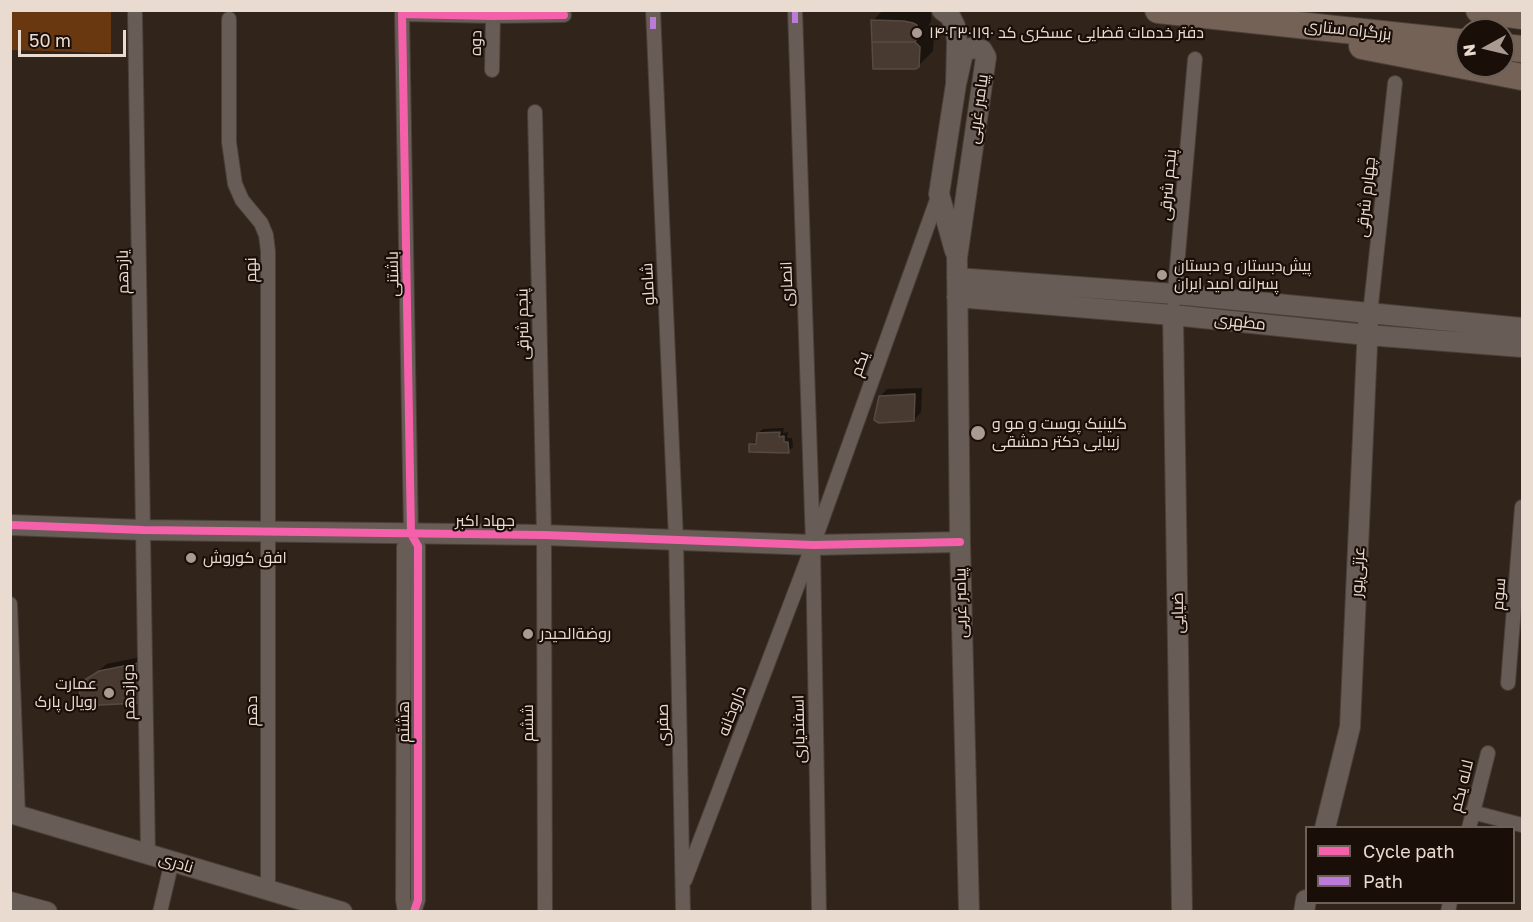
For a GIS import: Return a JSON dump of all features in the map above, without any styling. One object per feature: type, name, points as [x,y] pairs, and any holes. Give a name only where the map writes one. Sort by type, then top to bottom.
[{"type":"highway","name":"بزرگراه ستاری","points":[[1158,10],[1455,42]]},
{"type":"highway","points":[[1479,10],[1522,16]]},
{"type":"highway","points":[[1269,23],[1365,47],[1522,77]]},
{"type":"street","name":"شاملو","points":[[653,10],[676,539]]},
{"type":"street","name":"پیامبر غربی","points":[[942,10],[950,16],[955,26],[956,84]]},
{"type":"street","name":"یازدهم","points":[[135,14],[144,530]]},
{"type":"street","name":"باشتنی","points":[[411,534],[402,14],[493,16]]},
{"type":"street","points":[[493,16],[564,15]]},
{"type":"street","name":"دوه","points":[[492,70],[493,16]]},
{"type":"street","name":"انصاری","points":[[795,16],[813,545]]},
{"type":"street","name":"نهم","points":[[229,19],[229,142],[235,184],[242,200],[261,223],[266,235],[268,251],[269,531]]},
{"type":"street","name":"پیامبر غربی","points":[[957,258],[939,194],[956,84],[963,53],[971,48],[982,50],[986,57],[957,258],[960,543],[969,912]]},
{"type":"street","name":"پنجم شرقی","points":[[1173,315],[1195,59]]},
{"type":"street","name":"چهارم شرقی","points":[[1370,314],[1395,83]]},
{"type":"street","name":"پنجم شرقی","points":[[535,112],[544,535]]},
{"type":"street","name":"یکم","points":[[813,545],[939,194]]},
{"type":"street","name":"مطهری","points":[[957,288],[1175,294],[1522,328]]},
{"type":"street","name":"مطهری","points":[[957,288],[1173,315],[1367,335],[1522,347]]},
{"type":"street","name":"عزتی‌پور","points":[[1325,826],[1350,727],[1367,335],[1370,314]]},
{"type":"street","name":"ضیایی","points":[[1173,315],[1182,912]]},
{"type":"street","name":"سوم","points":[[1508,683],[1522,507]]},
{"type":"street","name":"جهاد اکبر","points":[[10,525],[144,530],[544,535],[813,545],[960,543]]},
{"type":"street","name":"دوازدهم","points":[[144,530],[148,854]]},
{"type":"street","name":"دهم","points":[[268,890],[269,531]]},
{"type":"street","name":"هشتم","points":[[405,912],[403,900],[404,547],[411,534]]},
{"type":"street","name":"هشتم","points":[[411,534],[418,546],[418,900],[414,912]]},
{"type":"street","name":"ششم","points":[[544,535],[545,912]]},
{"type":"street","name":"صفری","points":[[676,539],[683,912]]},
{"type":"street","name":"داروخانه","points":[[682,888],[813,545]]},
{"type":"street","name":"اسفندیاری","points":[[813,545],[819,912]]},
{"type":"street","points":[[10,604],[14,814]]},
{"type":"street","name":"لاله یکم","points":[[1469,826],[1488,753]]},
{"type":"street","points":[[1472,812],[1522,825]]},
{"type":"street","name":"نادری","points":[[14,814],[342,912]]},
{"type":"street","points":[[160,912],[172,861]]},
{"type":"street","points":[[10,902],[47,912]]},
{"type":"shaded area","points":[[11,10],[111,11],[111,53],[11,50]]},
{"type":"building","points":[[871,20],[904,21],[917,25],[915,42],[872,42]]},
{"type":"building","points":[[872,42],[915,42],[920,47],[919,67],[916,69],[873,69]]},
{"type":"building","points":[[915,394],[914,421],[879,423],[874,420],[879,396]]},
{"type":"building","points":[[780,432],[779,437],[784,436],[784,442],[788,442],[789,453],[749,452],[749,444],[756,444],[757,433]]},
{"type":"building","name":"عمارت رویال پارک","points":[[139,663],[139,703],[100,705],[79,710],[80,683],[99,671]]},
{"type":"marked path","points":[[653,10],[653,29]]},
{"type":"marked path","points":[[795,10],[795,23]]},
{"type":"cycle path","points":[[414,912],[418,900],[418,546],[411,534],[402,14],[564,15]]},
{"type":"cycle path","points":[[10,525],[143,530],[544,535],[813,545],[960,542]]},
{"type":"place","name":"دفتر خدمات قضایی عسکری کد ۱۴۰۲۳۰۱۱۹۰","points":[[917,33]]},
{"type":"place","name":"پیش‌دبستان و دبستان پسرانه امید ایران","points":[[1162,275]]},
{"type":"place","name":"کلینیک پوست و مو و زیبایی دکتر دمشقی","points":[[978,433]]},
{"type":"place","name":"افق کوروش","points":[[191,558]]},
{"type":"place","name":"روضةالحیدر","points":[[528,634]]},
{"type":"place","name":"عمارت رویال پارک","points":[[109,693]]}]
